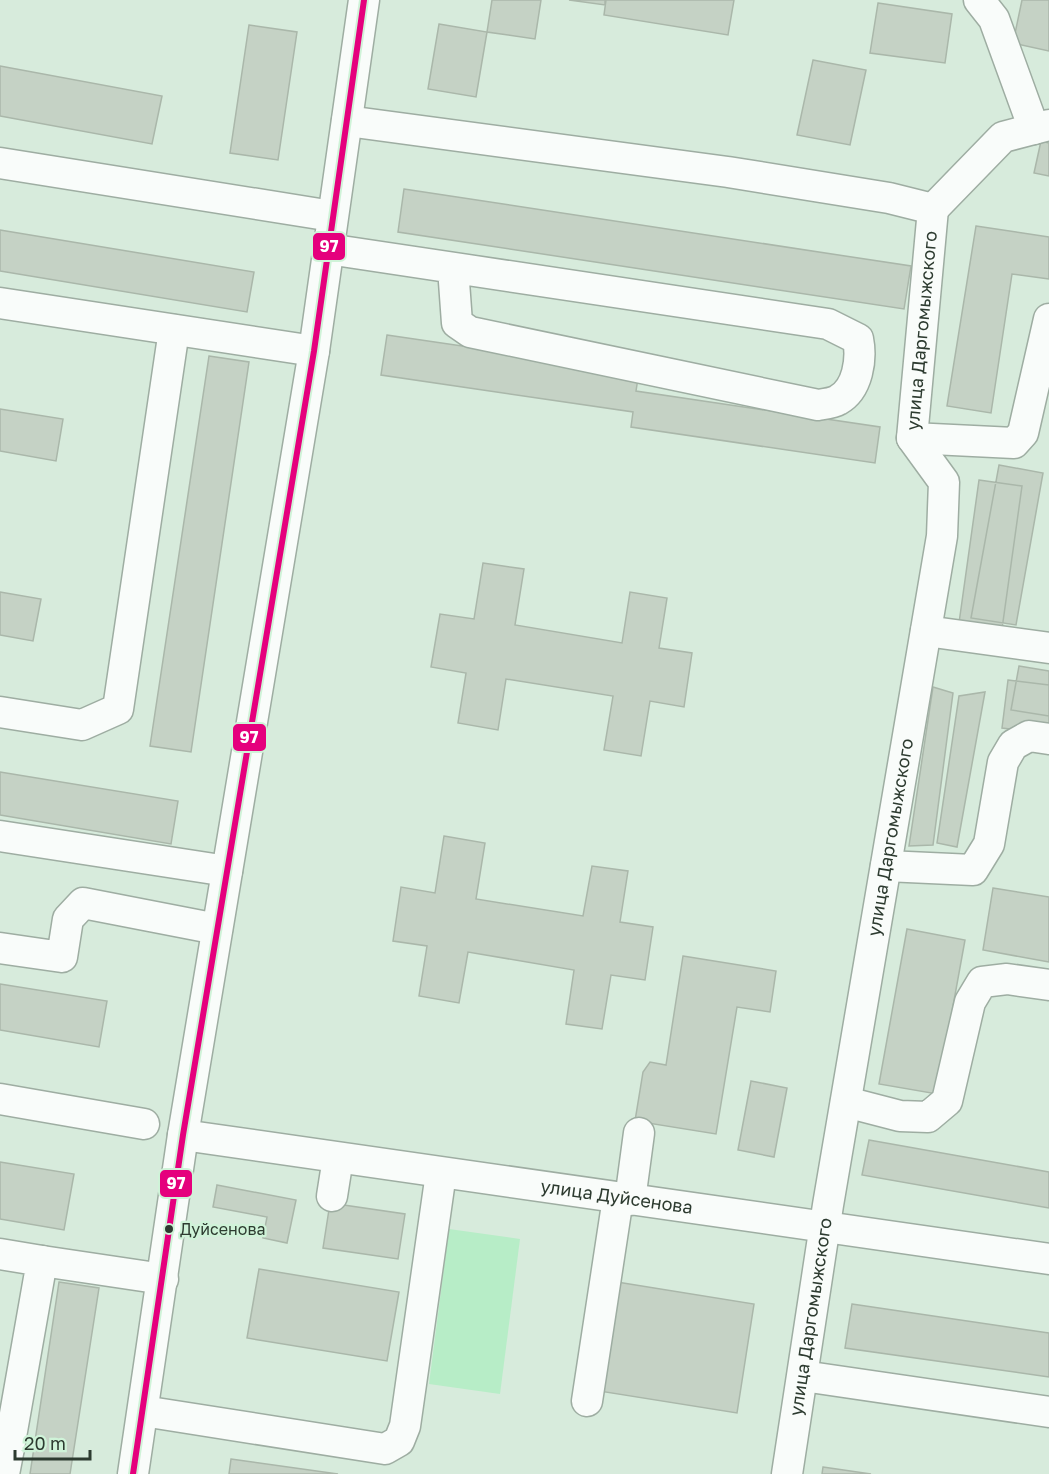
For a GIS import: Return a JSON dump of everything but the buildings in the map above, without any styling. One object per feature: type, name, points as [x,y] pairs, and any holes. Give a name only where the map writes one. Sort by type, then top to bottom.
[{"type":"street","points":[[133,1474],[183,1135],[314,351],[364,0]]},
{"type":"street","points":[[347,121],[728,172],[889,198],[933,209],[1003,137],[1042,127],[994,20],[979,0]]},
{"type":"street","points":[[0,164],[332,216]]},
{"type":"street","name":"улица Даргомыжского","points":[[787,1474],[825,1228],[942,536],[944,482],[912,438],[933,209]]},
{"type":"street","points":[[328,249],[828,324],[858,339],[861,357],[853,382],[838,400],[818,405],[470,332],[457,323],[453,268]]},
{"type":"street","points":[[0,303],[314,351]]},
{"type":"street","points":[[912,438],[1014,443],[1023,433],[1049,319]]},
{"type":"street","points":[[0,712],[82,725],[118,709],[174,330]]},
{"type":"street","points":[[926,631],[1049,648]]},
{"type":"street","points":[[886,866],[973,870],[989,844],[1003,762],[1008,753],[1013,745],[1029,736],[1049,739]]},
{"type":"street","points":[[0,836],[227,872]]},
{"type":"street","points":[[0,948],[62,957],[68,919],[83,903],[217,929]]},
{"type":"street","points":[[846,1102],[900,1116],[928,1117],[946,1101],[970,1002],[982,982],[1007,979],[1049,985]]},
{"type":"street","points":[[0,1099],[144,1124]]},
{"type":"street","points":[[588,1401],[624,1199],[639,1133]]},
{"type":"street","name":"улица Дуйсенова","points":[[183,1135],[1049,1259]]},
{"type":"street","points":[[332,1196],[338,1158]]},
{"type":"street","points":[[143,1411],[386,1449],[399,1441],[405,1426],[441,1173]]},
{"type":"street","points":[[0,1254],[163,1279]]},
{"type":"street","points":[[4,1456],[42,1261]]},
{"type":"street","points":[[803,1376],[1049,1412]]},
{"type":"green space","points":[[449,1229],[520,1239],[500,1394],[429,1384]]},
{"type":"transit line","name":"97","points":[[133,1474],[183,1135],[314,351],[364,0]]},
{"type":"place","name":"Дуйсенова","points":[[169,1229]]}]
